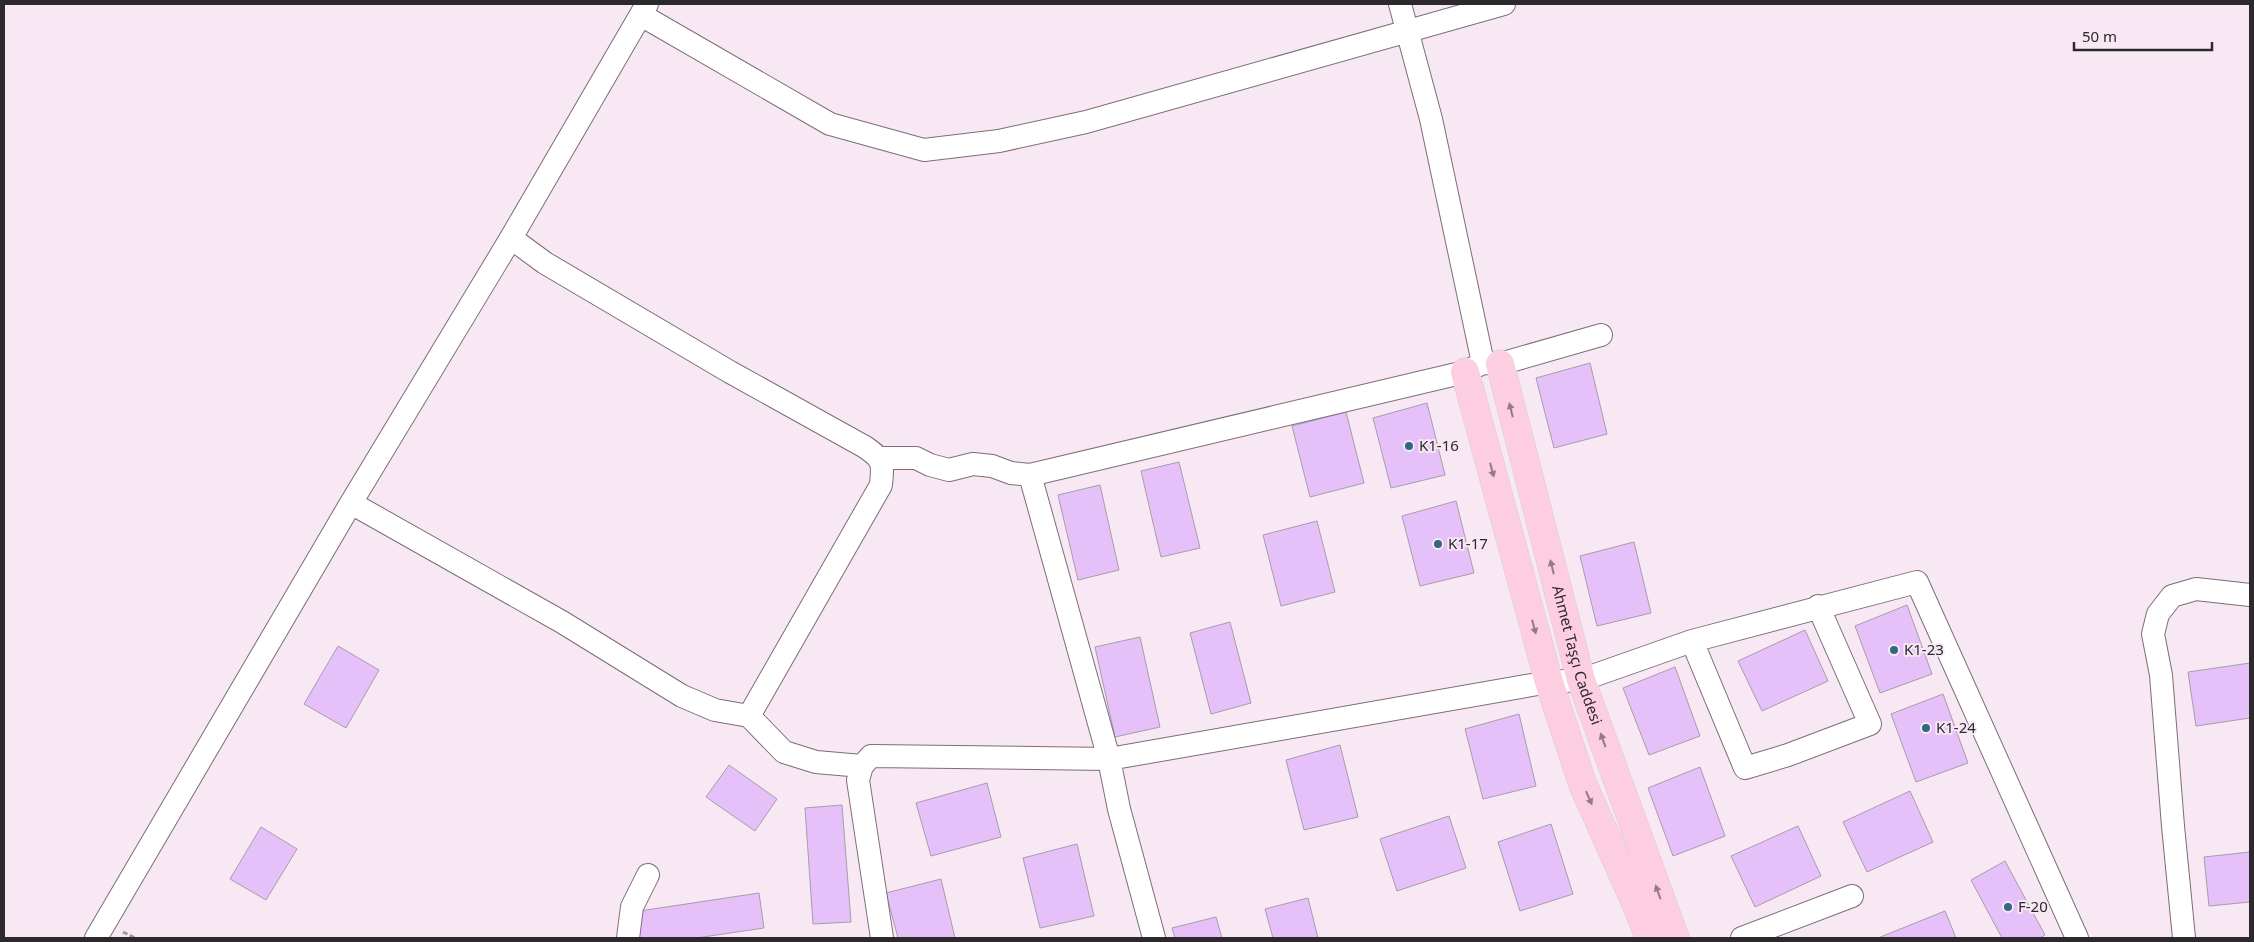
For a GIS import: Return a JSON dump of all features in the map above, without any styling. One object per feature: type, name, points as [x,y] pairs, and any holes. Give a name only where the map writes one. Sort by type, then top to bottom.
[{"type":"main road","name":"Ahmet Taşçı Caddesi","points":[[1483,366],[1581,680],[1675,938]]},
{"type":"main road","points":[[1483,366],[1549,682],[1583,785],[1634,897],[1650,938]]},
{"type":"street","points":[[1400,4],[1431,119],[1483,366]]},
{"type":"street","points":[[96,938],[351,503],[511,238],[644,9],[830,124],[924,150],[999,141],[1086,122],[1504,4]]},
{"type":"street","points":[[511,238],[545,263],[722,367],[866,447],[880,458],[883,467],[881,486],[749,716]]},
{"type":"street","points":[[880,458],[916,458],[930,466],[949,470],[973,464],[992,466],[1011,473],[1030,475],[1483,366],[1602,335]]},
{"type":"street","points":[[1030,475],[1109,759],[1119,809],[1154,938]]},
{"type":"street","points":[[351,503],[562,622],[682,696],[715,710],[749,716],[784,752],[816,762],[862,766]]},
{"type":"street","points":[[882,938],[858,780],[862,766],[871,756],[1109,759],[1549,682],[1581,680],[1692,641],[1818,606],[1917,582],[2077,938]]},
{"type":"street","points":[[2184,938],[2172,826],[2161,675],[2153,634],[2158,614],[2172,596],[2196,589],[2250,595]]},
{"type":"street","points":[[1692,641],[1745,768],[1788,755],[1870,724],[1818,606]]},
{"type":"street","points":[[628,938],[632,906],[648,875]]},
{"type":"street","points":[[1742,938],[1783,931],[1852,896]]},
{"type":"building","points":[[1590,363],[1607,434],[1554,448],[1536,378]]},
{"type":"building","name":"K1-16","points":[[1427,403],[1445,475],[1391,488],[1373,418]]},
{"type":"building","points":[[1346,412],[1364,483],[1310,497],[1292,426]]},
{"type":"building","points":[[1179,462],[1200,548],[1161,557],[1141,471]]},
{"type":"building","points":[[1100,485],[1119,570],[1078,580],[1058,495]]},
{"type":"building","name":"K1-17","points":[[1456,501],[1474,573],[1420,586],[1402,516]]},
{"type":"building","points":[[1317,521],[1335,592],[1281,606],[1263,535]]},
{"type":"building","points":[[1634,542],[1651,613],[1597,626],[1580,556]]},
{"type":"building","name":"K1-23","points":[[1907,605],[1932,674],[1880,693],[1855,626]]},
{"type":"building","points":[[1230,622],[1251,703],[1211,714],[1190,633]]},
{"type":"building","points":[[1805,630],[1828,681],[1762,711],[1738,661]]},
{"type":"building","points":[[1140,637],[1160,727],[1115,737],[1095,647]]},
{"type":"building","points":[[338,646],[379,670],[346,728],[304,704]]},
{"type":"building","points":[[2250,663],[2250,718],[2196,726],[2188,672]]},
{"type":"building","points":[[1675,667],[1700,736],[1649,755],[1623,688]]},
{"type":"building","name":"K1-24","points":[[1943,694],[1968,763],[1916,782],[1891,714]]},
{"type":"building","points":[[1519,714],[1536,786],[1483,799],[1465,729]]},
{"type":"building","points":[[1340,745],[1358,817],[1304,830],[1286,760]]},
{"type":"building","points":[[729,765],[777,799],[755,831],[706,797]]},
{"type":"building","points":[[1700,767],[1725,836],[1673,856],[1648,788]]},
{"type":"building","points":[[987,783],[1001,837],[931,856],[916,803]]},
{"type":"building","points":[[1910,791],[1933,842],[1867,872],[1843,822]]},
{"type":"building","points":[[842,805],[851,922],[813,924],[805,808]]},
{"type":"building","points":[[1449,816],[1466,868],[1397,891],[1380,839]]},
{"type":"building","points":[[1551,824],[1573,894],[1520,911],[1498,842]]},
{"type":"building","points":[[1798,826],[1821,876],[1755,907],[1731,856]]},
{"type":"building","points":[[261,827],[297,849],[266,900],[230,879]]},
{"type":"building","points":[[1077,844],[1094,916],[1040,928],[1023,858]]},
{"type":"building","points":[[2250,852],[2250,902],[2209,906],[2204,857]]},
{"type":"building","name":"F-20","points":[[2005,861],[2045,935],[2040,938],[2002,938],[1971,880]]},
{"type":"building","points":[[941,879],[955,938],[898,938],[886,893]]},
{"type":"building","points":[[759,893],[764,928],[696,938],[636,938],[633,912]]},
{"type":"building","points":[[1308,898],[1318,938],[1273,938],[1265,909]]},
{"type":"building","points":[[1945,911],[1956,938],[1878,938]]},
{"type":"building","points":[[1216,917],[1222,938],[1175,938],[1172,928]]},
{"type":"place","name":"K1-16","points":[[1409,446]]},
{"type":"place","name":"K1-17","points":[[1438,544]]},
{"type":"place","name":"K1-23","points":[[1894,650]]},
{"type":"place","name":"K1-24","points":[[1926,728]]},
{"type":"place","name":"F-20","points":[[2008,907]]}]
